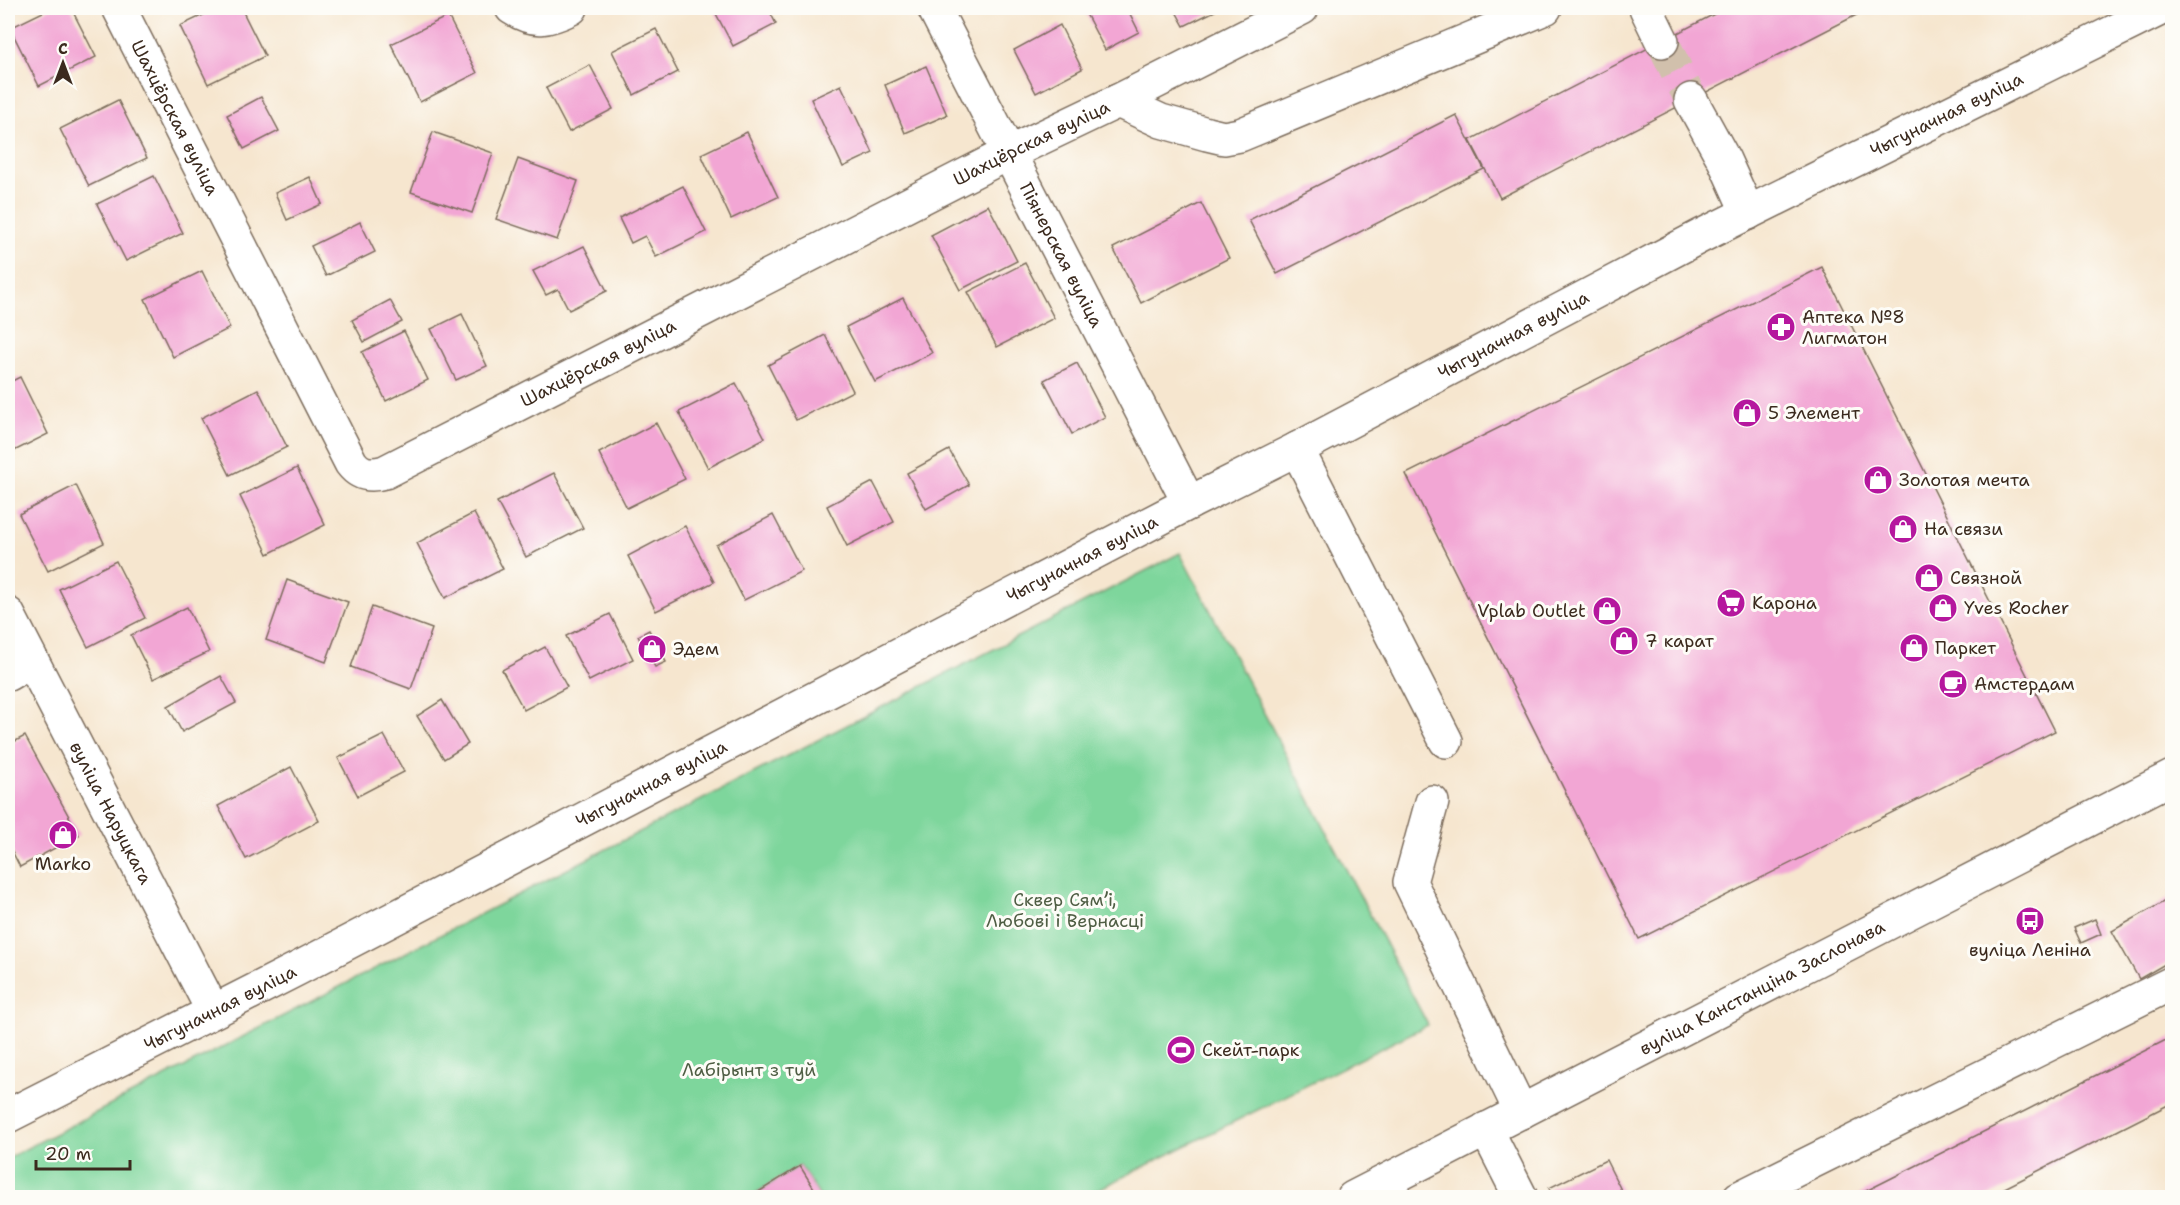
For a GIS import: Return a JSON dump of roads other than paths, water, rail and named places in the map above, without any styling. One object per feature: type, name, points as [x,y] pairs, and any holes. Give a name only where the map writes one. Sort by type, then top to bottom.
[{"type":"main road","name":"Шахцёрская вуліца","points":[[119,8],[351,463],[356,470],[376,475],[1009,153],[1302,8]]},
{"type":"main road","points":[[512,8],[535,18],[551,18],[571,8]]},
{"type":"main road","name":"Піянерская вуліца","points":[[934,8],[1189,503]]},
{"type":"main road","points":[[1118,101],[1161,121],[1207,134],[1224,138],[1240,135],[1545,8]]},
{"type":"main road","points":[[1646,8],[1662,41]]},
{"type":"main road","name":"Чыгуначная вуліца","points":[[8,1116],[1748,213],[2149,10]]},
{"type":"main road","points":[[1691,100],[1724,160],[1748,213]]},
{"type":"main road","points":[[1297,449],[1446,741]]},
{"type":"main road","name":"вуліца Наруцкага","points":[[8,614],[19,667],[213,1011]]},
{"type":"main road","name":"вуліца Канстанціна Заслонава","points":[[1353,1197],[2172,777]]},
{"type":"main road","points":[[1432,802],[1410,882],[1521,1112]]},
{"type":"main road","points":[[1739,1197],[2172,983]]},
{"type":"main road","points":[[1486,1129],[1521,1197]]},
{"type":"tunnel","points":[[1662,41],[1691,100]]},
{"type":"place","name":"Аптека №8 Лигматон","points":[[1781,327]]},
{"type":"place","name":"5 Элемент","points":[[1747,413]]},
{"type":"place","name":"Золотая мечта","points":[[1878,480]]},
{"type":"place","name":"На связи","points":[[1903,529]]},
{"type":"place","name":"Связной","points":[[1929,578]]},
{"type":"place","name":"Карона","points":[[1731,603]]},
{"type":"place","name":"Yves Rocher","points":[[1943,608]]},
{"type":"place","name":"Vplab Outlet","points":[[1607,611]]},
{"type":"place","name":"7 карат","points":[[1624,641]]},
{"type":"place","name":"Паркет","points":[[1914,648]]},
{"type":"place","name":"Эдем","points":[[652,649]]},
{"type":"place","name":"Амстердам","points":[[1953,684]]},
{"type":"place","name":"Marko","points":[[63,835]]},
{"type":"place","name":"вуліца Леніна","points":[[2030,921]]},
{"type":"place","name":"Скейт-парк","points":[[1181,1050]]},
{"type":"park label","name":"Сквер Сямʼі, Любові і Вернасці","points":[[1065,910]]},
{"type":"park label","name":"Лабірынт з туй","points":[[749,1070]]}]
